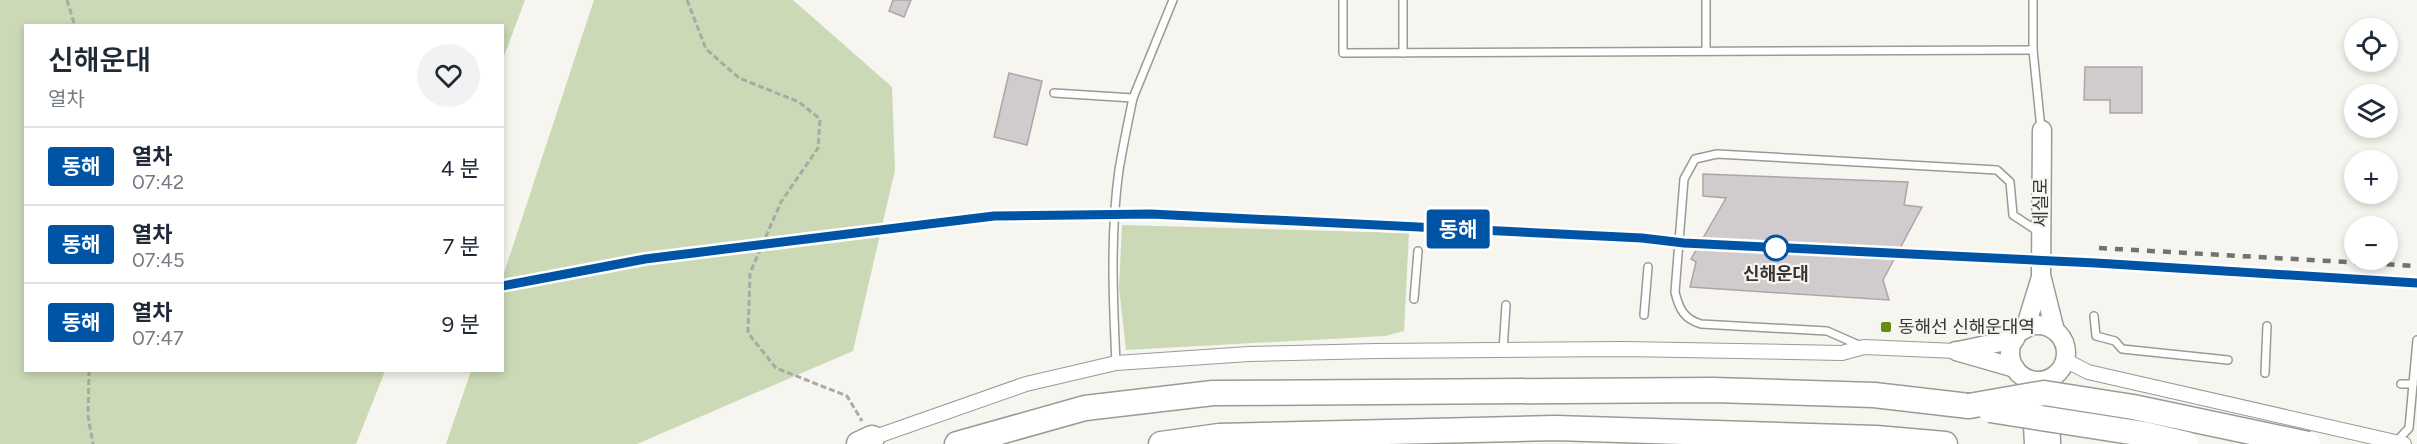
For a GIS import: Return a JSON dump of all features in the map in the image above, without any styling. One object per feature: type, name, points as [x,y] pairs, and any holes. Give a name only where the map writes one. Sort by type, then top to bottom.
[{"type":"highway","points":[[967,441],[1085,408],[1213,393],[1713,390],[1875,395],[1969,406],[2144,434],[2186,444]]},
{"type":"highway","points":[[1969,406],[2044,393],[2133,407],[2308,444]]},
{"type":"highway","points":[[1161,444],[1219,436],[1556,428],[1876,438],[1945,444]]},
{"type":"street","name":"세실로","points":[[2042,130],[2042,275],[2055,330],[2064,344],[2065,360]]},
{"type":"street","name":"세실로","points":[[2015,368],[2010,353],[2020,334],[2042,275]]},
{"type":"street","points":[[1956,351],[2020,334],[2040,325],[2055,330]]},
{"type":"street","points":[[865,441],[1026,384],[1116,363],[1249,354],[1624,349],[1842,353],[1864,347],[1956,351],[2015,368],[2039,379],[2056,374],[2065,360],[2088,372],[2400,443]]},
{"type":"street","points":[[2034,444],[2039,379]]},
{"type":"street","points":[[2039,379],[2051,444]]},
{"type":"lane","points":[[1116,363],[1113,294],[1114,234],[1119,172],[1133,98],[1173,0]]},
{"type":"lane","points":[[1343,0],[1342,53],[2033,50]]},
{"type":"lane","points":[[1402,53],[1403,0]]},
{"type":"lane","points":[[1706,0],[1706,51]]},
{"type":"lane","points":[[2033,0],[2033,50],[2042,130]]},
{"type":"lane","points":[[1054,93],[1133,98]]},
{"type":"lane","points":[[1864,347],[1827,331],[1701,324],[1689,320],[1679,309],[1675,292],[1684,179],[1695,159],[1717,154],[1997,170],[2010,182],[2013,215],[2041,233]]},
{"type":"lane","points":[[1414,299],[1418,251]]},
{"type":"lane","points":[[1644,315],[1648,267]]},
{"type":"lane","points":[[1503,350],[1506,305]]},
{"type":"lane","points":[[2094,316],[2096,336],[2115,341],[2122,349],[2228,360]]},
{"type":"lane","points":[[2265,373],[2267,326]]},
{"type":"lane","points":[[2400,443],[2409,428],[2417,340]]},
{"type":"lane","points":[[2401,384],[2413,384]]},
{"type":"path","points":[[67,0],[74,24]]},
{"type":"path","points":[[687,0],[705,48],[740,78],[799,102],[820,119],[818,148],[781,202],[750,273],[748,333],[776,368],[847,396],[865,441]]},
{"type":"path","points":[[89,372],[88,416],[93,444]]},
{"type":"green space","points":[[0,0],[525,0],[504,56],[504,24],[24,24],[24,372],[385,372],[356,444],[0,444]]},
{"type":"green space","points":[[594,0],[793,0],[892,87],[895,170],[853,351],[637,444],[446,444],[471,372],[504,372],[504,273]]},
{"type":"green space","points":[[1122,225],[1409,233],[1404,331],[1385,336],[1126,350],[1119,288]]},
{"type":"building","points":[[893,0],[911,0],[904,17],[889,11]]},
{"type":"building","points":[[2085,67],[2142,67],[2142,113],[2110,113],[2110,100],[2084,100]]},
{"type":"building","points":[[1009,73],[1042,81],[1027,145],[994,137]]},
{"type":"building","points":[[1703,174],[1908,182],[1904,205],[1922,207],[1883,280],[1889,300],[1690,287],[1696,262],[1691,259],[1726,198],[1703,196]]},
{"type":"railway","points":[[2099,248],[2417,266]]},
{"type":"railway","points":[[2096,263],[2417,283]]},
{"type":"train","name":"동해","points":[[504,286],[645,259],[994,216],[1151,214],[1642,238],[1684,243],[2096,263],[2417,283]]},
{"type":"place","name":"신해운대","points":[[1776,248]]},
{"type":"place","name":"동해선 신해운대역","points":[[1886,327]]}]
